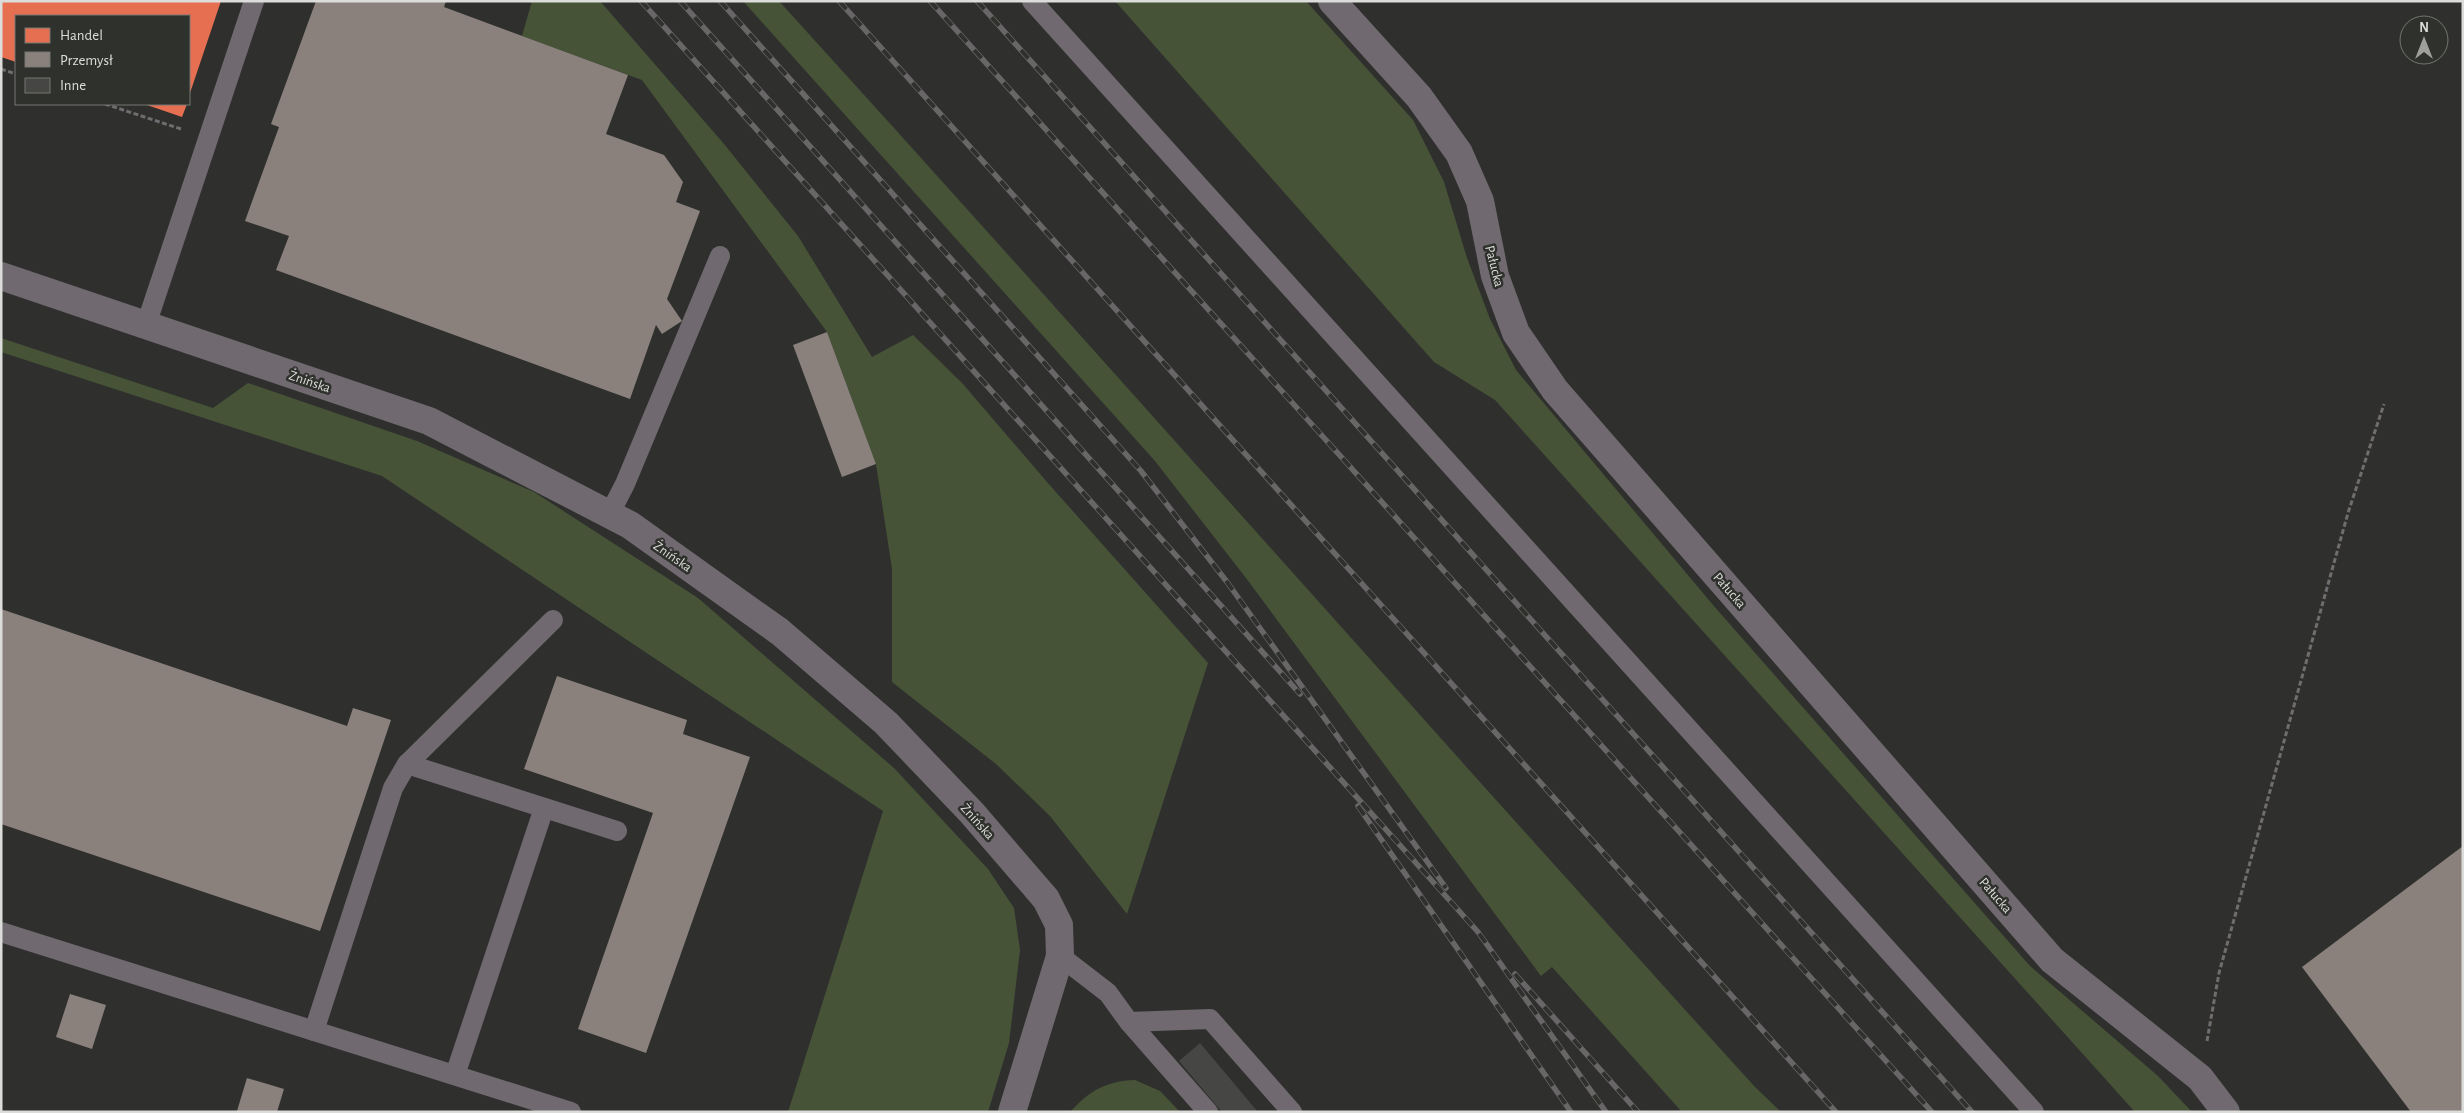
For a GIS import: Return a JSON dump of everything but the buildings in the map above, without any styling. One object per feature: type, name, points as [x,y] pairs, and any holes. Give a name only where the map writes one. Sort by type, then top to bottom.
[{"type":"street","name":"Pałucka","points":[[1332,1],[1419,97],[1458,153],[1480,201],[1495,276],[1516,333],[1555,390],[2052,960],[2200,1078],[2226,1112]]},
{"type":"street","name":"Żnińska","points":[[1,276],[429,421],[630,525],[780,632],[886,724],[972,813],[1046,899],[1059,926],[1060,956],[1012,1112]]},
{"type":"lane","points":[[146,325],[254,1]]},
{"type":"lane","points":[[1032,1],[2034,1112]]},
{"type":"lane","points":[[609,514],[625,484],[720,256]]},
{"type":"lane","points":[[314,1031],[393,788],[407,764],[553,620]]},
{"type":"lane","points":[[407,764],[617,831]]},
{"type":"lane","points":[[455,1075],[544,808]]},
{"type":"lane","points":[[1,932],[571,1112]]},
{"type":"lane","points":[[1060,956],[1108,993],[1129,1022],[1208,1112]]},
{"type":"lane","points":[[1129,1022],[1210,1019],[1292,1112]]},
{"type":"path","points":[[1,69],[15,74]]},
{"type":"path","points":[[108,105],[208,138]]},
{"type":"path","points":[[2200,1078],[2219,973],[2348,513],[2384,404]]},
{"type":"green space","points":[[532,1],[600,1],[724,144],[798,236],[872,357],[913,335],[963,384],[1047,482],[1208,663],[1127,914],[1050,816],[996,764],[892,682],[892,569],[876,464],[827,332],[642,80],[522,36]]},
{"type":"green space","points":[[743,1],[779,1],[1633,952],[1755,1087],[1781,1112],[1682,1112],[1552,967],[1541,976],[1246,578],[1155,461]]},
{"type":"green space","points":[[1115,1],[1306,1],[1413,120],[1444,182],[1467,258],[1490,319],[1516,370],[1713,605],[2030,966],[2158,1076],[2192,1112],[2135,1112],[1495,400],[1434,362]]},
{"type":"green space","points":[[1,338],[213,408],[248,383],[417,441],[534,492],[698,598],[894,768],[988,869],[1014,908],[1020,950],[1009,1043],[988,1112],[788,1112],[883,811],[382,476],[1,352]]},
{"type":"green space","points":[[1135,1080],[1160,1091],[1180,1112],[1070,1112],[1084,1098],[1099,1088],[1115,1082]]},
{"type":"railway","points":[[641,1],[1478,932],[1606,1112]]},
{"type":"railway","points":[[680,1],[1300,694]]},
{"type":"railway","points":[[720,1],[1141,471],[1227,582],[1446,888]]},
{"type":"railway","points":[[839,1],[1836,1112]]},
{"type":"railway","points":[[930,1],[1932,1112]]},
{"type":"railway","points":[[977,1],[1972,1112]]},
{"type":"railway","points":[[1358,806],[1571,1112]]},
{"type":"railway","points":[[1515,974],[1638,1112]]}]
